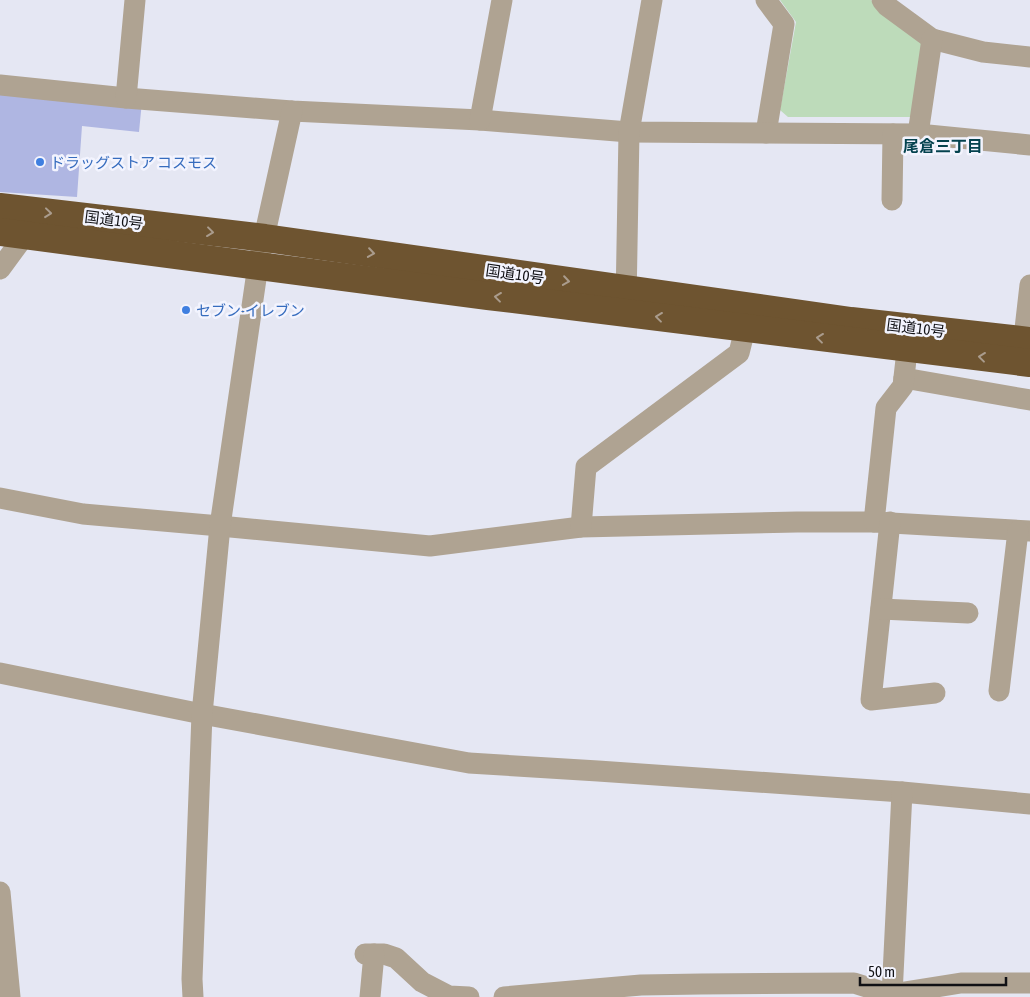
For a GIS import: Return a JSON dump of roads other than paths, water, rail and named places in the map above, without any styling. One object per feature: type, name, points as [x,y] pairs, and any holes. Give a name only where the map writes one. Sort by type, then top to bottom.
[{"type":"highway","name":"国道10号","points":[[0,207],[265,238],[626,301]]},
{"type":"highway","name":"国道10号","points":[[12,233],[258,265],[626,301],[1026,352]]},
{"type":"street","points":[[126,98],[135,0]]},
{"type":"street","points":[[480,120],[502,0]]},
{"type":"street","points":[[626,301],[629,132],[652,0]]},
{"type":"street","points":[[766,0],[784,24],[766,133]]},
{"type":"street","points":[[882,0],[886,6],[932,39],[983,52],[1030,57]]},
{"type":"street","points":[[918,134],[932,39]]},
{"type":"street","points":[[0,85],[126,98],[292,111],[480,120],[629,132],[918,134],[1030,145]]},
{"type":"street","points":[[193,997],[192,979],[202,714],[220,526],[258,265],[292,111]]},
{"type":"street","points":[[892,200],[893,134]]},
{"type":"street","points":[[0,269],[12,233]]},
{"type":"street","points":[[1026,352],[1030,285]]},
{"type":"street","points":[[582,526],[586,467],[738,353],[745,317]]},
{"type":"street","points":[[908,338],[902,386],[886,408],[881,610],[871,700],[935,693]]},
{"type":"street","points":[[904,378],[1030,400]]},
{"type":"street","points":[[0,498],[83,514],[430,546],[582,526],[882,522],[1024,531],[999,691]]},
{"type":"street","points":[[881,610],[968,614]]},
{"type":"street","points":[[0,673],[202,714],[469,763],[902,792],[1030,804]]},
{"type":"street","points":[[892,995],[902,792]]},
{"type":"street","points":[[0,892],[10,997]]},
{"type":"street","points":[[370,997],[370,954],[384,954],[396,958],[422,982],[449,996],[469,997]]},
{"type":"street","points":[[504,997],[641,985],[854,983],[892,995]]},
{"type":"street","points":[[867,997],[892,995],[961,983],[1030,983]]},
{"type":"place","name":"ドラッグストア コスモス","points":[[40,162]]},
{"type":"place","name":"セブン-イレブン","points":[[186,310]]},
{"type":"district","name":"尾倉三丁目","points":[[943,146]]}]
